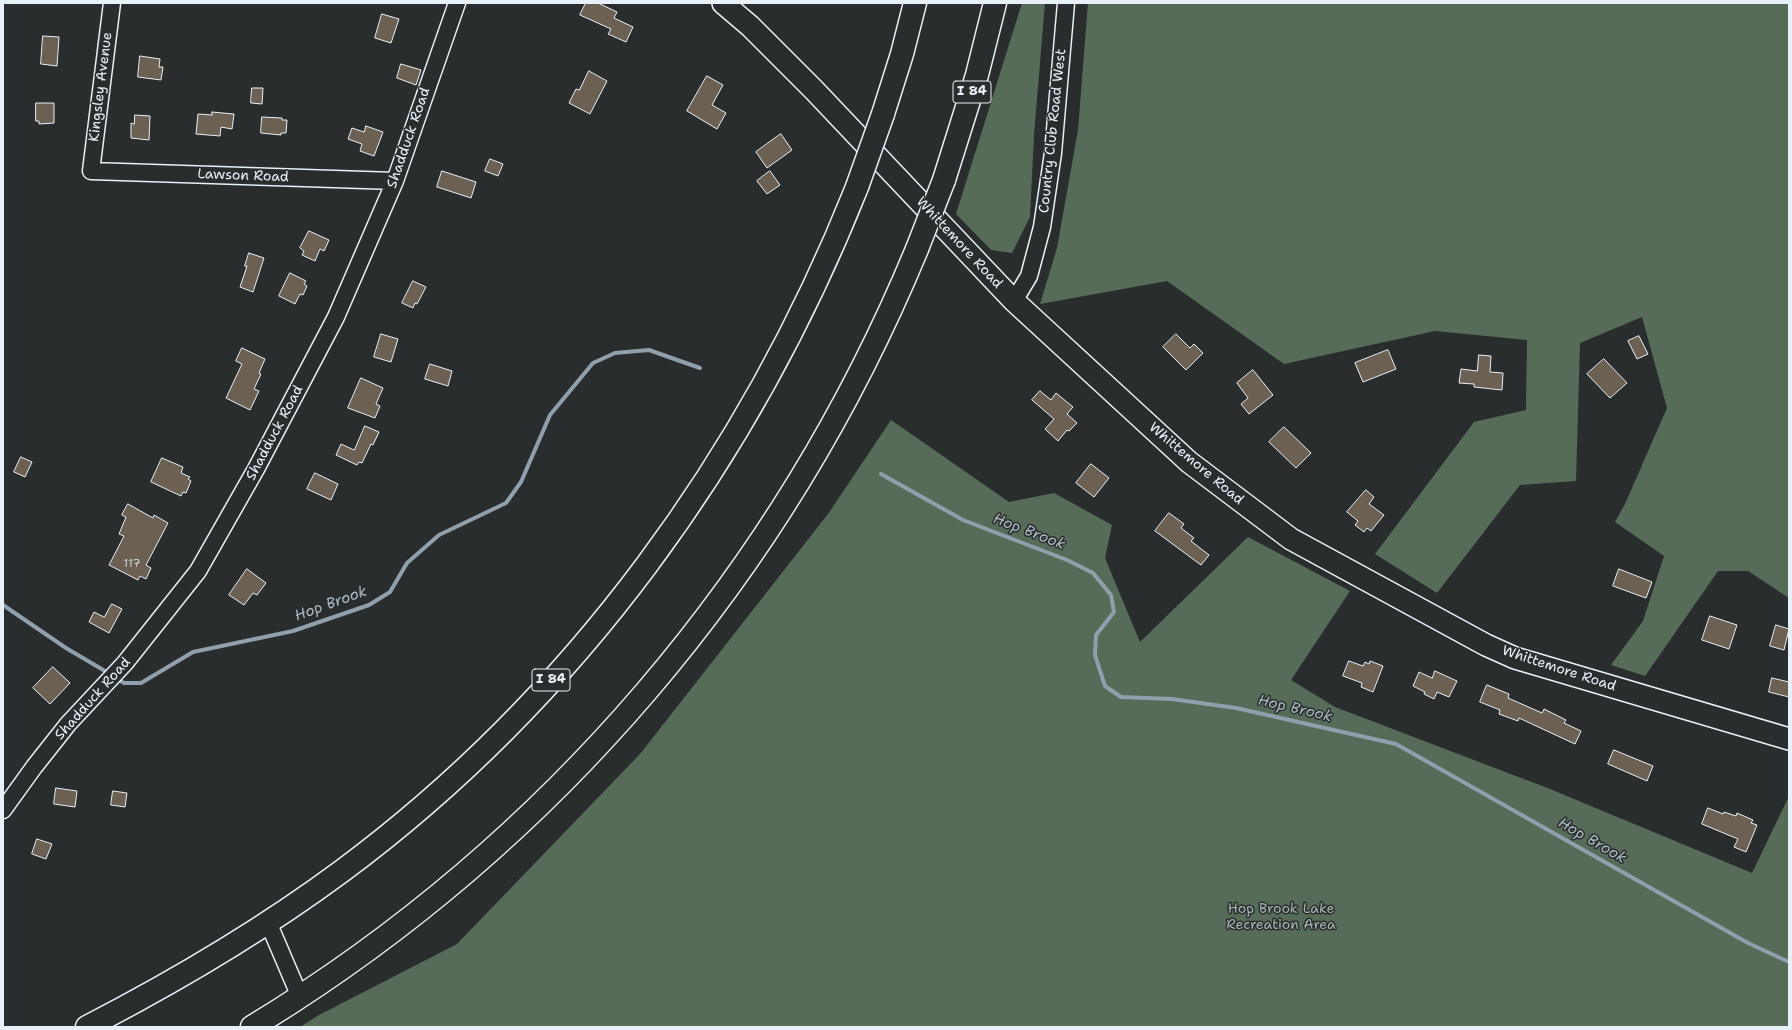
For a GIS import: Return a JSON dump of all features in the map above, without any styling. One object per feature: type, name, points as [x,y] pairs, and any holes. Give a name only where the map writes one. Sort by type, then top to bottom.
[{"type":"highway","name":"I 84","points":[[87,1027],[190,971],[268,922],[343,870],[442,789],[530,703],[574,656],[615,607],[689,507],[756,397],[787,342],[816,284],[857,187],[883,114],[902,54],[915,3]]},
{"type":"highway","name":"I 84","points":[[252,1027],[300,997],[391,934],[494,848],[587,758],[634,707],[678,655],[755,550],[792,495],[857,379],[887,319],[944,180],[978,75],[996,3]]},
{"type":"main road","name":"Whittemore Road","points":[[723,3],[750,26],[814,90],[1014,301],[1189,462],[1291,539],[1486,645],[1515,658],[1789,739]]},
{"type":"street","name":"Kingsley Avenue","points":[[91,171],[112,3]]},
{"type":"street","name":"Shadduck Road","points":[[3,810],[68,724],[125,663],[198,571],[256,469],[336,317],[396,181],[457,3]]},
{"type":"street","name":"Country Club Road West","points":[[1014,301],[1029,276],[1042,227],[1053,153],[1066,3]]},
{"type":"street","name":"Lawson Road","points":[[91,171],[396,181]]},
{"type":"street","points":[[268,922],[300,997]]},
{"type":"green space","points":[[1022,3],[1045,3],[1034,135],[1030,217],[1012,253],[991,250],[956,214]]},
{"type":"green space","points":[[1088,3],[1789,3],[1789,598],[1748,571],[1718,571],[1645,676],[1611,665],[1643,621],[1664,556],[1615,522],[1625,504],[1667,408],[1642,317],[1580,343],[1576,481],[1520,485],[1437,593],[1375,554],[1474,422],[1526,410],[1527,340],[1435,331],[1284,364],[1167,281],[1040,304],[1057,248],[1078,130]]},
{"type":"green space","name":"Hop Brook Lake Recreation Area","points":[[891,420],[1009,502],[1054,493],[1112,525],[1105,558],[1140,642],[1248,537],[1350,591],[1291,680],[1335,707],[1550,789],[1752,873],[1789,796],[1789,1027],[300,1027],[319,1015],[457,944],[640,754],[828,514]]},
{"type":"building","points":[[586,3],[598,3],[617,12],[614,18],[633,27],[626,42],[608,34],[611,29],[580,15]]},
{"type":"building","points":[[382,14],[399,19],[391,43],[375,38]]},
{"type":"building","points":[[43,36],[59,37],[57,66],[41,64]]},
{"type":"building","points":[[140,56],[160,59],[159,67],[163,67],[161,80],[138,77]]},
{"type":"building","points":[[401,64],[421,70],[416,85],[397,78]]},
{"type":"building","points":[[589,71],[607,81],[590,114],[569,103],[576,89],[579,90]]},
{"type":"building","points":[[707,76],[723,85],[712,105],[726,113],[717,129],[687,111]]},
{"type":"building","points":[[252,88],[263,88],[262,104],[251,103]]},
{"type":"building","points":[[36,103],[54,103],[54,123],[39,124],[39,121],[36,121]]},
{"type":"building","points":[[212,112],[234,114],[232,129],[221,127],[220,136],[196,134],[198,114],[212,115]]},
{"type":"building","points":[[135,115],[150,116],[149,140],[131,138],[131,123],[134,124]]},
{"type":"building","points":[[262,117],[282,118],[282,120],[287,120],[286,133],[281,133],[281,135],[261,133]]},
{"type":"building","points":[[366,126],[383,132],[374,156],[360,151],[362,144],[348,139],[352,128],[364,132]]},
{"type":"building","points":[[781,134],[792,150],[767,168],[756,152]]},
{"type":"building","points":[[490,159],[503,164],[498,176],[485,171]]},
{"type":"building","points":[[442,171],[476,182],[471,198],[437,187]]},
{"type":"building","points":[[770,171],[780,185],[767,194],[757,181]]},
{"type":"building","points":[[309,231],[329,240],[324,251],[320,249],[315,261],[302,255],[304,251],[300,248]]},
{"type":"building","points":[[249,253],[264,258],[253,292],[240,287],[247,266],[245,266]]},
{"type":"building","points":[[290,273],[306,281],[304,284],[307,286],[303,295],[300,294],[295,304],[279,296]]},
{"type":"building","points":[[413,281],[426,287],[417,304],[415,303],[413,308],[402,303]]},
{"type":"building","points":[[381,334],[398,339],[391,362],[374,357]]},
{"type":"building","points":[[1176,334],[1190,348],[1194,344],[1203,353],[1186,370],[1163,347]]},
{"type":"building","points":[[1639,336],[1648,354],[1637,359],[1628,341]]},
{"type":"building","points":[[242,348],[265,359],[259,373],[261,374],[254,389],[259,391],[250,410],[226,398],[242,364],[236,361]]},
{"type":"building","points":[[1388,350],[1396,369],[1363,382],[1355,363]]},
{"type":"building","points":[[1479,355],[1491,356],[1490,372],[1503,373],[1502,390],[1474,387],[1474,384],[1459,383],[1461,369],[1477,371]]},
{"type":"building","points":[[1604,359],[1627,383],[1610,398],[1587,374]]},
{"type":"building","points":[[430,364],[452,371],[448,386],[425,379]]},
{"type":"building","points":[[1253,370],[1273,395],[1249,414],[1241,404],[1248,398],[1237,383]]},
{"type":"building","points":[[361,378],[383,388],[376,404],[380,406],[375,418],[348,408]]},
{"type":"building","points":[[1040,391],[1051,400],[1056,393],[1073,407],[1067,414],[1077,423],[1069,431],[1067,430],[1058,441],[1045,429],[1054,419],[1032,400]]},
{"type":"building","points":[[365,426],[379,432],[373,445],[371,444],[362,463],[359,462],[357,465],[336,455],[341,444],[354,450]]},
{"type":"building","points":[[1284,427],[1311,453],[1296,468],[1269,442]]},
{"type":"building","points":[[21,457],[32,462],[25,477],[14,472]]},
{"type":"building","points":[[162,458],[183,467],[181,473],[190,477],[188,479],[191,481],[186,493],[183,492],[181,496],[151,482]]},
{"type":"building","points":[[1091,464],[1109,478],[1094,497],[1076,483]]},
{"type":"building","points":[[315,473],[338,484],[331,500],[307,489]]},
{"type":"building","points":[[1366,490],[1374,497],[1369,504],[1384,515],[1371,531],[1367,528],[1364,532],[1355,525],[1358,521],[1347,512]]},
{"type":"building","points":[[128,504],[153,518],[154,515],[168,523],[146,565],[151,568],[146,579],[140,576],[138,580],[109,565],[124,536],[119,534],[126,517],[122,515]]},
{"type":"building","points":[[1169,513],[1184,524],[1181,528],[1194,538],[1191,541],[1209,555],[1201,565],[1155,531]]},
{"type":"building","points":[[247,569],[266,583],[257,595],[253,593],[244,605],[229,595]]},
{"type":"building","points":[[1619,569],[1652,582],[1646,598],[1613,586]]},
{"type":"building","points":[[112,604],[122,609],[109,633],[89,622],[94,612],[104,617]]},
{"type":"building","points":[[1710,616],[1737,625],[1729,649],[1702,640]]},
{"type":"building","points":[[1776,625],[1789,629],[1784,650],[1770,646]]},
{"type":"building","points":[[1349,661],[1363,666],[1365,662],[1369,664],[1370,661],[1383,666],[1373,692],[1361,687],[1362,683],[1343,676]]},
{"type":"building","points":[[53,667],[70,683],[50,704],[33,688]]},
{"type":"building","points":[[1435,671],[1457,681],[1449,697],[1437,692],[1434,699],[1424,694],[1425,692],[1413,686],[1419,672],[1432,678]]},
{"type":"building","points":[[1772,678],[1789,682],[1789,697],[1769,692]]},
{"type":"building","points":[[1487,685],[1509,694],[1508,698],[1542,713],[1544,709],[1566,720],[1564,723],[1581,731],[1575,744],[1519,718],[1518,721],[1499,714],[1500,710],[1480,702]]},
{"type":"building","points":[[1614,750],[1653,766],[1647,781],[1608,764]]},
{"type":"building","points":[[56,788],[77,791],[75,807],[54,804]]},
{"type":"building","points":[[113,791],[127,793],[125,807],[111,805]]},
{"type":"building","points":[[1708,808],[1723,814],[1724,812],[1736,816],[1737,813],[1753,820],[1751,823],[1757,825],[1746,852],[1734,847],[1738,839],[1702,824]]},
{"type":"building","points":[[37,839],[52,844],[46,859],[32,854]]},
{"type":"waterway","name":"Hop Brook","points":[[116,678],[124,683],[141,683],[193,652],[293,631],[369,605],[390,592],[407,563],[439,535],[506,503],[521,482],[550,415],[593,363],[615,353],[649,350],[700,368]]},
{"type":"waterway","name":"Hop Brook","points":[[881,474],[963,520],[1067,560],[1093,573],[1111,595],[1114,612],[1096,635],[1095,655],[1105,686],[1121,697],[1172,699],[1236,708],[1396,744],[1748,943],[1789,962]]},
{"type":"waterway","name":"Hop Brook","points":[[3,605],[66,648],[110,674]]}]
